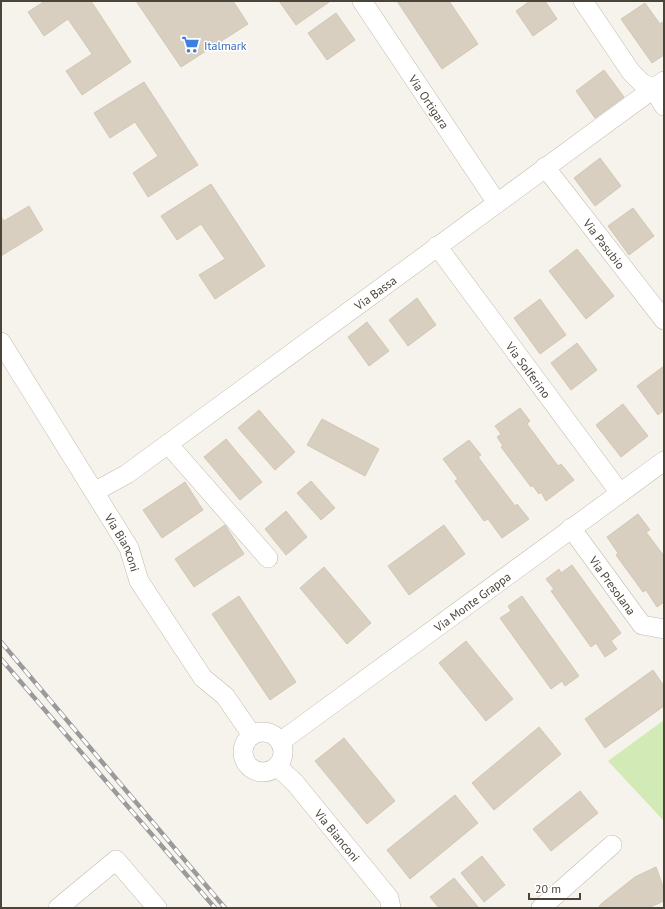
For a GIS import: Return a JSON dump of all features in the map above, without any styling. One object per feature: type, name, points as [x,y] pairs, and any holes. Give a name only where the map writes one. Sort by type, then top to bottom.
[{"type":"street","name":"Via Ortigara","points":[[362,1],[497,203]]},
{"type":"street","points":[[583,1],[631,72],[642,83],[658,84],[664,106]]},
{"type":"street","name":"Via Bassa","points":[[94,492],[127,474],[658,84]]},
{"type":"street","name":"Via Pasubio","points":[[545,167],[664,320]]},
{"type":"street","name":"Via Solferino","points":[[430,252],[620,493]]},
{"type":"street","name":"Via Bianconi","points":[[1,342],[129,548],[139,581],[203,678],[225,696],[252,735]]},
{"type":"street","points":[[168,444],[268,558]]},
{"type":"street","name":"Via Monte Grappa","points":[[280,742],[664,461]]},
{"type":"street","name":"Via Presolana","points":[[571,528],[642,625],[664,629]]},
{"type":"street","points":[[264,732],[276,737],[280,742],[283,754],[277,766],[266,772],[252,770],[247,765],[242,752],[247,740],[252,735],[264,732]]},
{"type":"street","name":"Via Bianconi","points":[[277,766],[295,783],[389,898],[391,908]]},
{"type":"street","points":[[541,908],[612,846]]},
{"type":"street","points":[[58,908],[116,860],[157,908]]},
{"type":"green space","points":[[664,720],[664,821],[608,761]]},
{"type":"building","points":[[45,1],[91,1],[131,62],[82,95],[66,71],[92,54],[68,19],[44,36],[28,12]]},
{"type":"building","name":"Italmark","points":[[136,1],[233,1],[248,24],[181,67]]},
{"type":"building","points":[[279,1],[328,1],[329,2],[296,25]]},
{"type":"building","points":[[397,1],[449,1],[478,44],[442,69]]},
{"type":"building","points":[[530,1],[545,1],[557,19],[533,36],[516,11]]},
{"type":"building","points":[[645,3],[660,24],[664,21],[664,55],[652,63],[621,19]]},
{"type":"building","points":[[336,13],[355,40],[327,60],[308,33]]},
{"type":"building","points":[[604,70],[624,97],[595,118],[576,91]]},
{"type":"building","points":[[144,82],[198,165],[148,197],[133,173],[158,156],[135,122],[110,138],[94,113]]},
{"type":"building","points":[[600,158],[621,186],[595,206],[574,178]]},
{"type":"building","points":[[211,184],[265,266],[215,299],[199,275],[225,259],[201,224],[177,240],[161,216]]},
{"type":"building","points":[[29,206],[43,230],[1,256],[1,217],[4,221]]},
{"type":"building","points":[[633,208],[654,236],[629,255],[608,226]]},
{"type":"building","points":[[577,249],[614,296],[586,319],[549,271]]},
{"type":"building","points":[[417,298],[436,325],[408,346],[389,320]]},
{"type":"building","points":[[540,299],[566,335],[540,354],[514,318]]},
{"type":"building","points":[[367,322],[389,351],[369,366],[348,337]]},
{"type":"building","points":[[577,343],[597,370],[571,390],[551,363]]},
{"type":"building","points":[[664,366],[664,410],[658,415],[637,386]]},
{"type":"building","points":[[623,404],[648,436],[621,457],[596,425]]},
{"type":"building","points":[[520,408],[530,421],[527,424],[558,466],[561,464],[574,480],[546,501],[541,492],[539,494],[532,485],[531,487],[501,447],[503,446],[497,437],[501,434],[495,426]]},
{"type":"building","points":[[259,410],[295,452],[275,470],[238,428]]},
{"type":"building","points":[[322,419],[379,449],[365,476],[307,445]]},
{"type":"building","points":[[226,439],[262,482],[240,500],[204,457]]},
{"type":"building","points":[[469,440],[481,455],[478,457],[515,506],[517,504],[529,519],[502,538],[488,519],[484,521],[455,481],[458,479],[443,459]]},
{"type":"building","points":[[311,481],[335,508],[321,520],[297,493]]},
{"type":"building","points":[[185,482],[203,510],[162,538],[143,510]]},
{"type":"building","points":[[286,511],[307,537],[286,555],[265,529]]},
{"type":"building","points":[[638,514],[650,530],[646,532],[664,556],[664,602],[657,607],[646,590],[643,592],[616,555],[618,553],[607,537]]},
{"type":"building","points":[[225,525],[244,554],[194,587],[175,559]]},
{"type":"building","points":[[444,525],[465,554],[409,595],[388,566]]},
{"type":"building","points":[[572,565],[621,633],[611,641],[617,649],[605,657],[596,643],[591,647],[551,591],[554,589],[546,579],[559,569],[561,573]]},
{"type":"building","points":[[324,567],[371,623],[347,644],[300,588]]},
{"type":"building","points":[[239,596],[296,682],[270,700],[212,614]]},
{"type":"building","points":[[522,596],[579,676],[565,686],[562,681],[551,689],[500,618],[511,611],[508,606]]},
{"type":"building","points":[[466,641],[513,699],[486,721],[439,663]]},
{"type":"building","points":[[653,670],[664,686],[664,706],[605,748],[585,719]]},
{"type":"building","points":[[539,727],[561,754],[494,810],[472,783]]},
{"type":"building","points":[[344,738],[395,801],[367,824],[315,761]]},
{"type":"building","points":[[580,791],[598,813],[551,851],[533,829]]},
{"type":"building","points":[[455,795],[478,823],[410,879],[387,850]]},
{"type":"building","points":[[482,856],[505,885],[484,902],[461,873]]},
{"type":"building","points":[[656,867],[664,889],[664,901],[648,908],[598,908],[635,877]]},
{"type":"building","points":[[454,878],[479,908],[439,908],[430,897]]},
{"type":"railway","points":[[1,642],[225,908]]},
{"type":"railway","points":[[1,659],[215,908]]},
{"type":"place","name":"Italmark","points":[[191,45]]}]
